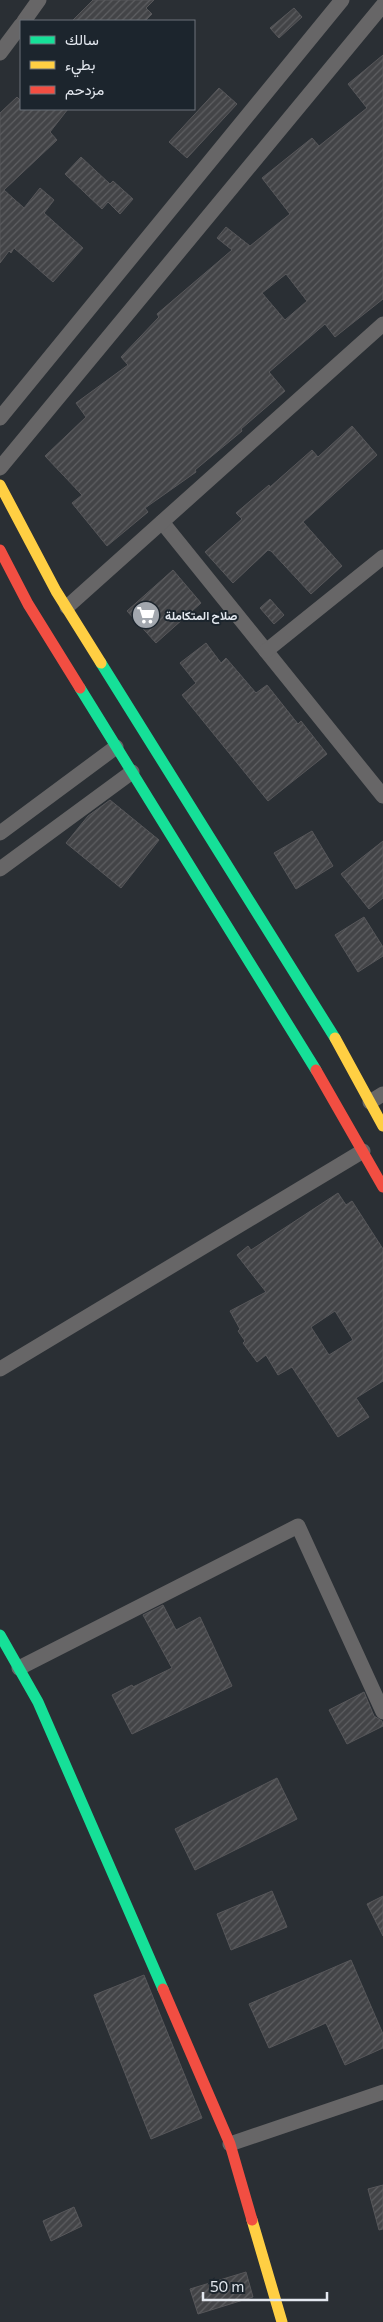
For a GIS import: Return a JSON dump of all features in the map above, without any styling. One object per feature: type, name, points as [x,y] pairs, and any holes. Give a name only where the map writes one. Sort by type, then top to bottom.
[{"type":"street","points":[[25,20],[39,0]]},
{"type":"street","points":[[0,418],[342,0]]},
{"type":"street","points":[[0,468],[383,4]]},
{"type":"street","points":[[0,54],[20,26]]},
{"type":"street","points":[[67,607],[383,324]]},
{"type":"street","points":[[0,486],[67,607],[330,1029],[383,1126]]},
{"type":"street","points":[[162,522],[383,796]]},
{"type":"street","points":[[0,550],[28,604],[301,1044],[383,1187]]},
{"type":"street","points":[[266,651],[383,557]]},
{"type":"street","points":[[0,833],[116,747]]},
{"type":"street","points":[[0,869],[132,772]]},
{"type":"street","points":[[370,1102],[383,1094]]},
{"type":"street","points":[[0,1369],[363,1152]]},
{"type":"street","points":[[19,1668],[298,1526],[383,1712]]},
{"type":"street","points":[[0,1635],[38,1702],[230,2144],[282,2322]]},
{"type":"street","points":[[230,2144],[383,2092]]},
{"type":"building","points":[[93,0],[154,0],[146,8],[152,14],[146,20],[73,20]]},
{"type":"building","points":[[294,8],[302,17],[279,38],[270,28]]},
{"type":"building","points":[[383,55],[383,299],[335,337],[325,324],[269,372],[285,391],[241,429],[242,431],[195,470],[196,472],[145,508],[148,512],[107,546],[72,503],[82,495],[45,456],[86,417],[76,403],[128,365],[121,357],[159,317],[157,314],[232,250],[217,238],[226,227],[250,246],[290,214],[262,178],[312,138],[319,146],[367,108],[348,84]],"holes":[[[286,274],[307,301],[285,320],[262,293]]]},
{"type":"building","points":[[219,88],[237,104],[187,158],[169,142]]},
{"type":"building","points":[[17,97],[20,100],[20,110],[67,110],[50,132],[57,140],[4,190],[24,208],[40,188],[54,200],[44,213],[83,248],[53,282],[14,248],[11,253],[9,251],[0,263],[0,113]]},
{"type":"building","points":[[81,157],[110,184],[113,181],[133,199],[120,214],[108,202],[102,209],[65,174]]},
{"type":"building","points":[[352,426],[377,455],[303,522],[342,566],[311,594],[268,550],[233,583],[205,552],[242,519],[236,513],[269,485],[270,487],[312,450],[318,457]]},
{"type":"building","points":[[173,570],[201,603],[156,643],[127,611]]},
{"type":"building","points":[[270,599],[284,615],[274,624],[260,608]]},
{"type":"building","points":[[206,643],[221,663],[226,658],[256,693],[267,685],[298,724],[301,721],[327,754],[268,801],[182,695],[196,683],[180,663]]},
{"type":"building","points":[[110,800],[159,840],[121,888],[66,843],[88,816]]},
{"type":"building","points":[[312,831],[333,866],[296,889],[274,853]]},
{"type":"building","points":[[383,841],[383,898],[369,909],[341,874]]},
{"type":"building","points":[[364,917],[383,947],[383,956],[358,972],[335,935]]},
{"type":"building","points":[[338,1193],[346,1205],[352,1201],[383,1249],[383,1381],[356,1398],[369,1417],[338,1437],[292,1367],[278,1375],[266,1355],[257,1362],[243,1343],[245,1341],[238,1331],[240,1329],[230,1311],[266,1292],[237,1255],[248,1246],[251,1250]],"holes":[[[335,1311],[353,1340],[329,1355],[311,1327]]]},
{"type":"building","points":[[163,1605],[176,1630],[200,1617],[232,1686],[132,1734],[112,1695],[172,1668],[143,1615]]},
{"type":"building","points":[[364,1692],[374,1716],[382,1721],[383,1726],[347,1744],[329,1710]]},
{"type":"building","points":[[277,1778],[297,1819],[195,1870],[175,1829]]},
{"type":"building","points":[[272,1891],[287,1927],[231,1950],[217,1914]]},
{"type":"building","points":[[383,1896],[383,1936],[367,1904]]},
{"type":"building","points":[[351,1960],[383,2034],[383,2048],[345,2065],[326,2023],[269,2048],[249,2004]]},
{"type":"building","points":[[144,1975],[202,2118],[151,2139],[94,1995]]},
{"type":"building","points":[[383,2185],[383,2229],[379,2230],[368,2189]]},
{"type":"building","points":[[74,2207],[82,2226],[51,2241],[43,2221]]},
{"type":"building","points":[[246,2272],[253,2297],[198,2314],[190,2289]]},
{"type":"traffic: fast","points":[[101,663],[335,1038]]},
{"type":"traffic: fast","points":[[80,688],[316,1070]]},
{"type":"traffic: fast","points":[[0,1635],[38,1702],[163,1989]]},
{"type":"traffic: slow","points":[[0,485],[56,591],[101,663]]},
{"type":"traffic: slow","points":[[335,1038],[383,1126]]},
{"type":"traffic: slow","points":[[252,2220],[282,2322]]},
{"type":"traffic: jam","points":[[0,550],[28,604],[80,688]]},
{"type":"traffic: jam","points":[[316,1070],[383,1187]]},
{"type":"traffic: jam","points":[[163,1989],[230,2144],[252,2220]]},
{"type":"place","name":"صلاح المتكاملة","points":[[146,615]]}]
